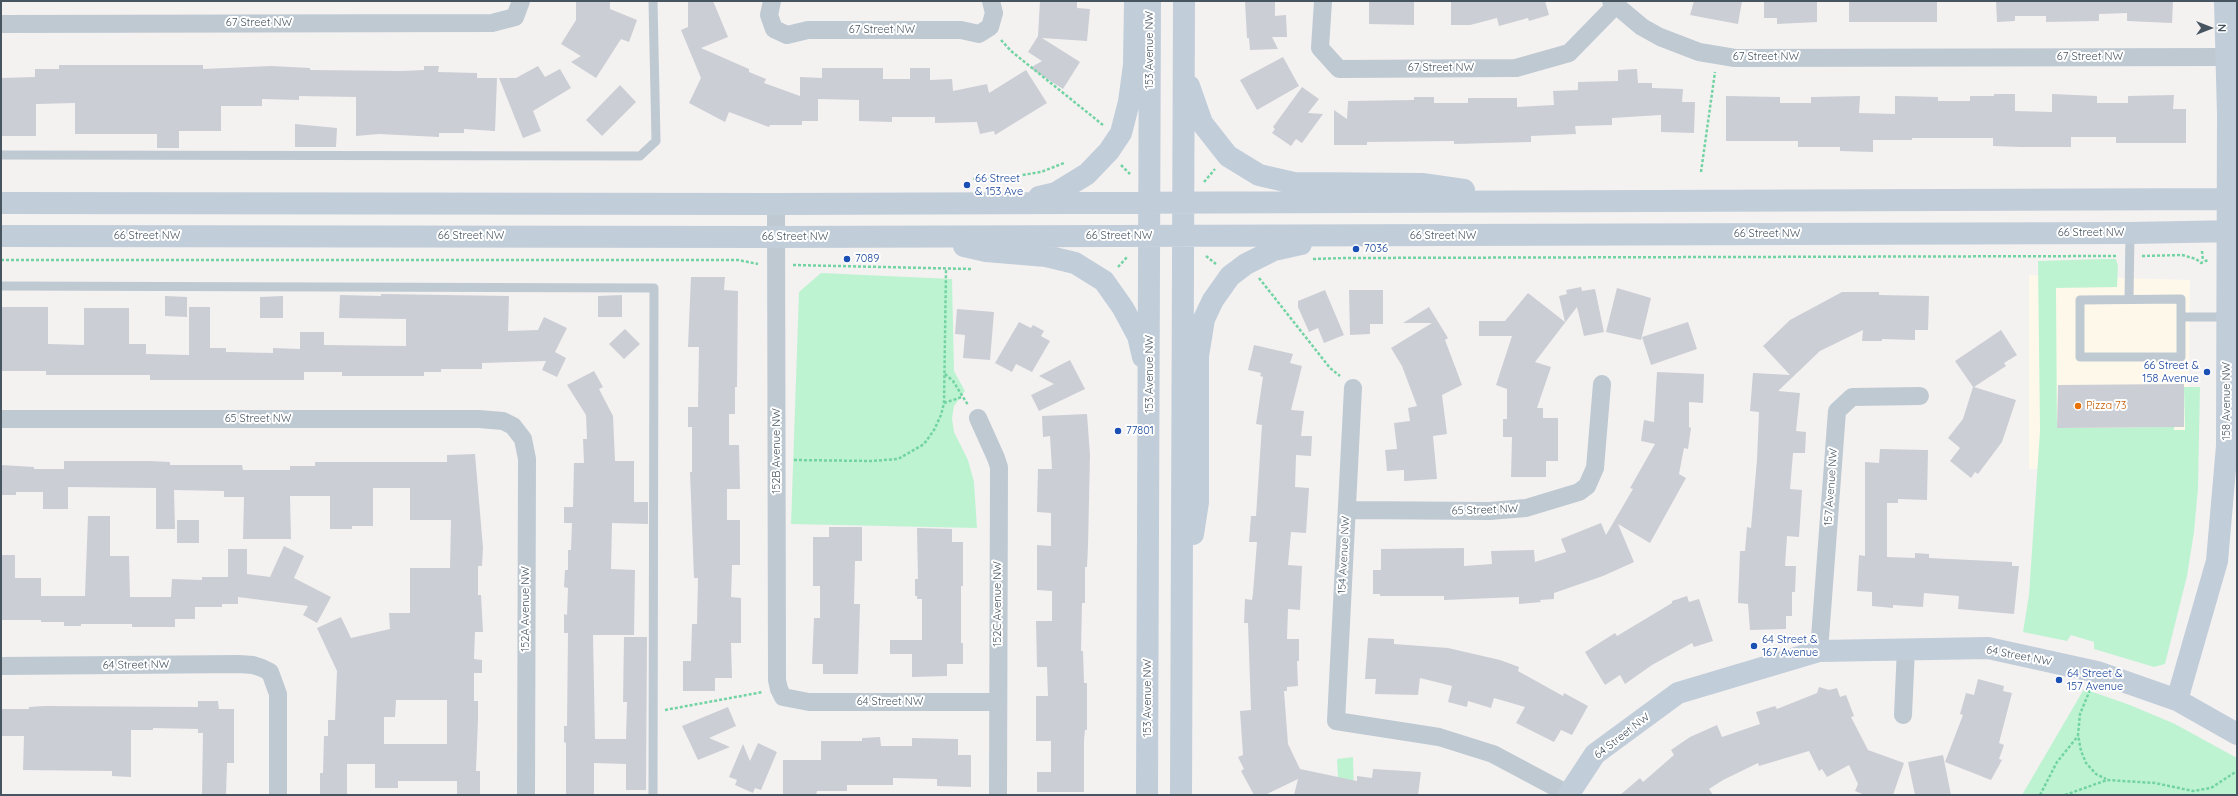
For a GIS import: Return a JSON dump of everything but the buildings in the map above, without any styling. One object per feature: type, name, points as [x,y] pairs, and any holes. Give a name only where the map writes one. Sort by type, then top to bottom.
[{"type":"main road","points":[[1018,203],[1056,193],[1087,174],[1110,152],[1121,133],[1130,102],[1134,64],[1135,1]]},
{"type":"main road","name":"153 Avenue NW","points":[[1147,795],[1150,392],[1150,1]]},
{"type":"main road","points":[[1181,795],[1184,1]]},
{"type":"main road","name":"158 Avenue NW","points":[[2177,700],[2217,561],[2232,436],[2227,317],[2233,199],[2225,1]]},
{"type":"main road","points":[[1184,47],[1190,87],[1202,123],[1228,156],[1259,174],[1294,183],[1422,184],[1546,201]]},
{"type":"main road","points":[[1,203],[776,204],[2233,199]]},
{"type":"main road","name":"66 Street NW","points":[[1,236],[1333,236],[2130,233],[2232,231]]},
{"type":"main road","points":[[926,236],[986,251],[1046,256],[1075,263],[1104,281],[1123,308],[1138,336],[1150,392]]},
{"type":"main road","points":[[1182,617],[1198,502],[1198,356],[1204,319],[1213,300],[1230,276],[1246,264],[1274,250],[1333,236]]},
{"type":"main road","name":"64 Street NW","points":[[1568,795],[1595,754],[1678,693],[1819,651],[1906,648],[1988,648],[2097,672],[2177,700],[2237,734]]},
{"type":"street","name":"67 Street NW","points":[[772,1],[769,15],[774,29],[787,35],[808,30],[961,30],[979,34],[990,27]]},
{"type":"street","points":[[990,27],[994,13],[991,1]]},
{"type":"street","name":"67 Street NW","points":[[1323,1],[1320,48],[1339,69],[1516,68],[1569,53],[1613,4],[1642,27],[1660,38],[1683,47],[1717,56],[1735,58],[2228,57]]},
{"type":"street","name":"67 Street NW","points":[[1,24],[492,23],[518,9]]},
{"type":"street","name":"152B Avenue NW","points":[[776,204],[778,460],[776,680],[781,693]]},
{"type":"street","name":"65 Street NW","points":[[1347,510],[1490,512],[1526,508],[1579,492],[1587,486],[1595,468],[1602,384]]},
{"type":"street","name":"154 Avenue NW","points":[[1336,721],[1354,388]]},
{"type":"street","name":"157 Avenue NW","points":[[1819,651],[1837,411],[1852,397],[1920,396]]},
{"type":"street","name":"152C Avenue NW","points":[[978,418],[996,458],[998,467],[998,795]]},
{"type":"street","name":"65 Street NW","points":[[1,419],[479,419],[504,421],[513,426]]},
{"type":"street","name":"152A Avenue NW","points":[[513,426],[522,439],[527,459],[526,795]]},
{"type":"street","points":[[1903,714],[1906,648]]},
{"type":"street","name":"64 Street NW","points":[[1,666],[239,664],[253,665],[270,672],[278,694],[278,795]]},
{"type":"street","name":"64 Street NW","points":[[781,693],[808,702],[998,702]]},
{"type":"street","name":"64 Street NW","points":[[1336,721],[1439,736],[1493,754],[1568,795]]},
{"type":"lane","points":[[1,155],[640,156],[656,141],[653,1]]},
{"type":"lane","points":[[2129,299],[2130,233]]},
{"type":"lane","points":[[1,286],[654,288],[653,795]]},
{"type":"lane","points":[[2181,299],[2181,317],[2181,357],[2080,357],[2080,300],[2181,299]]},
{"type":"lane","points":[[2181,317],[2227,317]]},
{"type":"path","points":[[990,27],[1011,51],[1105,127]]},
{"type":"path","points":[[1701,172],[1717,56]]},
{"type":"path","points":[[973,179],[997,178],[1041,172],[1067,162]]},
{"type":"path","points":[[1120,164],[1134,179]]},
{"type":"path","points":[[1117,267],[1133,251]]},
{"type":"path","points":[[1200,251],[1218,266]]},
{"type":"path","points":[[2144,256],[2182,255],[2190,256],[2201,263],[2203,261]]},
{"type":"path","points":[[1309,260],[1345,258],[2109,256]]},
{"type":"path","points":[[1,260],[738,260],[750,264]]},
{"type":"path","points":[[807,265],[946,270],[977,269]]},
{"type":"path","points":[[778,460],[872,461],[898,459],[924,444],[934,430],[941,416],[944,403],[946,270]]},
{"type":"path","points":[[1265,275],[1259,278],[1330,368],[1354,388]]},
{"type":"path","points":[[945,374],[953,381],[962,397],[978,418]]},
{"type":"path","points":[[944,403],[962,397]]},
{"type":"path","points":[[2097,672],[2080,714],[2078,736],[2081,751],[2086,763],[2096,774],[2107,780]]},
{"type":"path","points":[[653,712],[781,693]]},
{"type":"path","points":[[2040,795],[2057,762],[2078,736]]},
{"type":"path","points":[[2065,795],[2107,780],[2155,783],[2193,791],[2211,788],[2237,771]]},
{"type":"shaded area","points":[[2029,275],[2190,280],[2188,466],[2029,469]]},
{"type":"green space","points":[[2116,259],[2118,266],[2117,287],[2056,288],[2057,428],[2174,427],[2174,430],[2185,430],[2184,387],[2200,387],[2198,488],[2194,532],[2187,576],[2165,664],[2154,667],[2094,649],[2094,642],[2071,635],[2067,641],[2023,632],[2029,595],[2040,431],[2038,261]]},
{"type":"green space","points":[[821,273],[952,279],[954,371],[965,391],[954,406],[952,418],[954,432],[968,460],[974,482],[977,528],[791,524],[799,292]]},
{"type":"green space","points":[[2084,689],[2130,705],[2175,724],[2237,758],[2237,795],[2022,795]]},
{"type":"green space","points":[[1353,757],[1354,795],[1339,795],[1337,759]]},
{"type":"place","name":"66 Street & 153 Ave","points":[[967,185]]},
{"type":"place","name":"7036","points":[[1356,249]]},
{"type":"place","name":"7089","points":[[847,259]]},
{"type":"place","name":"66 Street & 158 Avenue","points":[[2207,372]]},
{"type":"place","name":"Pizza 73","points":[[2078,406]]},
{"type":"place","name":"77801","points":[[1118,431]]},
{"type":"place","name":"64 Street & 167 Avenue","points":[[1754,646]]},
{"type":"place","name":"64 Street & 157 Avenue","points":[[2059,680]]}]
